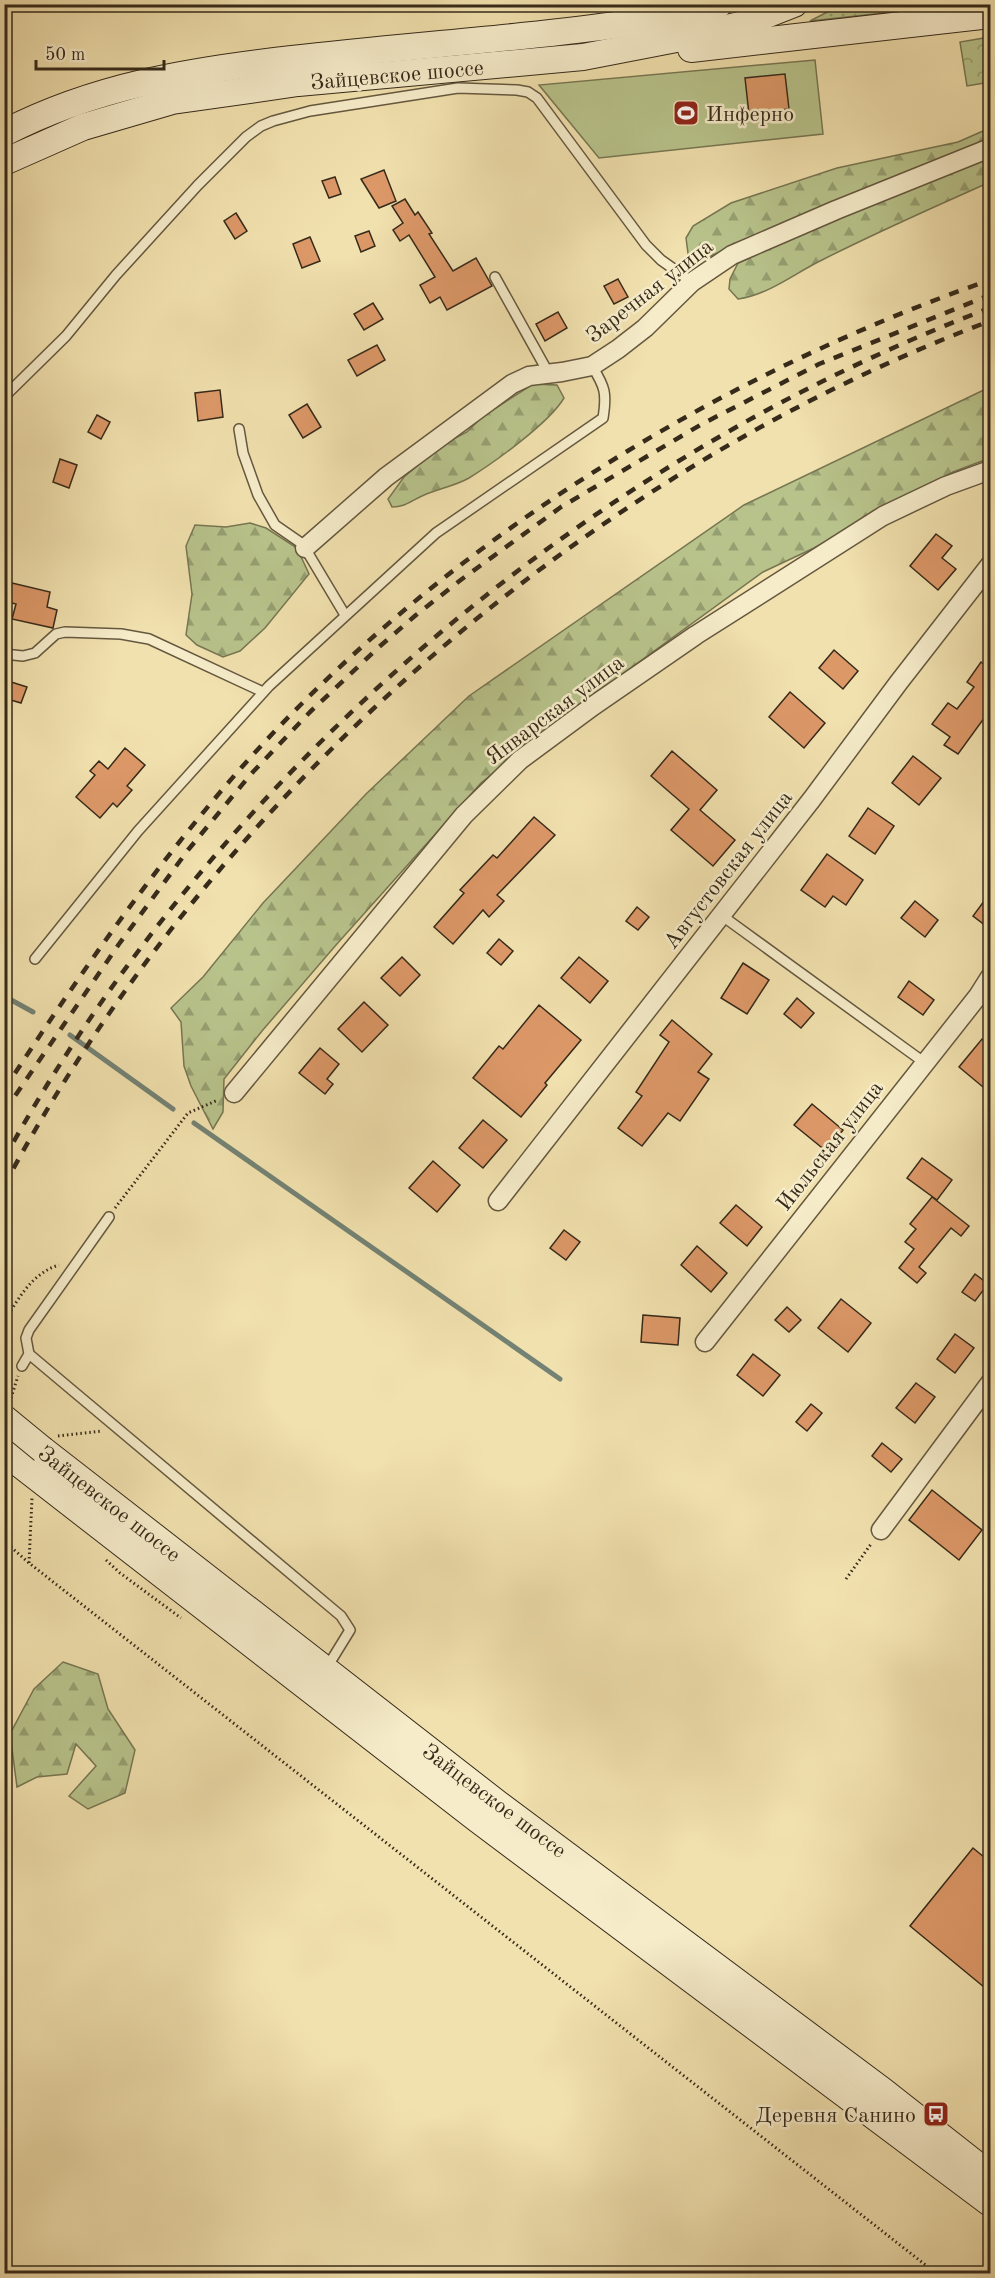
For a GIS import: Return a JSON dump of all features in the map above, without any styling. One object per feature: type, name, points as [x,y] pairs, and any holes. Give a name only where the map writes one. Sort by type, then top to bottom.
[{"type":"main road","name":"Зайцевское шоссе","points":[[4,133],[52,111],[139,82],[355,52],[600,28],[670,17],[719,4]]},
{"type":"main road","name":"Зайцевское шоссе","points":[[4,162],[83,127],[172,101],[298,83],[583,57],[740,25],[794,4]]},
{"type":"main road","points":[[583,57],[722,47],[990,15]]},
{"type":"main road","name":"Зайцевское шоссе","points":[[8,1408],[45,1444],[325,1671],[497,1803],[883,2091],[990,2175]]},
{"type":"main road","name":"Зайцевское шоссе","points":[[4,1452],[34,1483],[477,1819],[990,2203]]},
{"type":"street","name":"Заречная улица","points":[[305,548],[386,477],[512,384],[529,376],[592,366],[645,328],[692,282],[732,255],[990,148]]},
{"type":"street","name":"Январская улица","points":[[234,1093],[464,815],[520,760],[593,706],[696,636],[883,516],[946,486],[990,470]]},
{"type":"street","name":"Августовская улица","points":[[498,1201],[812,799],[899,681],[990,565]]},
{"type":"street","name":"Июльская улица","points":[[705,1341],[925,1063],[984,1001],[990,977]]},
{"type":"street","points":[[881,1530],[990,1383]]},
{"type":"lane","points":[[4,397],[66,336],[116,275],[246,137],[261,126],[273,121],[309,111],[458,88],[528,92],[543,105],[646,245],[661,260],[692,282]]},
{"type":"lane","points":[[495,277],[549,374]]},
{"type":"lane","points":[[35,959],[138,831],[263,692],[436,533],[603,418],[605,388],[592,366]]},
{"type":"lane","points":[[239,429],[243,453],[258,495],[275,525],[305,548],[345,615]]},
{"type":"lane","points":[[4,654],[23,656],[35,653],[56,634],[65,632],[121,634],[149,639],[263,692]]},
{"type":"lane","points":[[721,915],[925,1063]]},
{"type":"lane","points":[[109,1217],[29,1330],[26,1338],[29,1354],[341,1616],[350,1630],[325,1671]]},
{"type":"lane","points":[[22,1366],[29,1354]]},
{"type":"path","points":[[109,1217],[188,1113],[234,1093]]},
{"type":"path","points":[[4,1322],[24,1289],[50,1268],[78,1259]]},
{"type":"path","points":[[8,1408],[22,1366]]},
{"type":"path","points":[[45,1444],[104,1431]]},
{"type":"path","points":[[29,1563],[34,1483]]},
{"type":"path","points":[[846,1579],[881,1530]]},
{"type":"path","points":[[4,1541],[29,1563],[938,2274]]},
{"type":"green space","points":[[841,4],[958,5],[810,21]]},
{"type":"green space","points":[[990,37],[990,82],[967,86],[960,42]]},
{"type":"green space","points":[[815,60],[823,134],[599,158],[539,85]]},
{"type":"green space","points":[[990,128],[990,142],[703,259],[689,261],[686,238],[693,226],[731,203],[837,168],[958,142]]},
{"type":"green space","points":[[990,153],[990,182],[822,260],[760,293],[738,299],[729,289],[730,279],[738,263],[861,207]]},
{"type":"green space","points":[[533,384],[557,385],[564,398],[534,430],[469,478],[404,505],[392,507],[388,499],[404,477],[442,445],[467,432],[482,417]]},
{"type":"green space","points":[[990,387],[990,458],[953,472],[814,548],[763,572],[551,726],[481,783],[336,945],[224,1079],[223,1112],[213,1129],[191,1086],[184,1066],[181,1022],[171,1008],[203,977],[263,903],[366,794],[469,696],[744,505]]},
{"type":"green space","points":[[250,523],[266,528],[297,548],[309,574],[265,628],[240,651],[223,657],[197,645],[186,635],[192,594],[186,546],[195,525],[226,527]]},
{"type":"green space","points":[[63,1662],[98,1674],[108,1709],[135,1750],[125,1793],[88,1809],[69,1796],[96,1766],[76,1744],[67,1774],[37,1777],[17,1787],[10,1734],[34,1689]]},
{"type":"building","points":[[785,74],[789,109],[749,114],[745,78]]},
{"type":"building","points":[[384,170],[396,201],[379,208],[361,179]]},
{"type":"building","points":[[335,177],[341,194],[329,198],[322,181]]},
{"type":"building","points":[[405,199],[415,215],[418,212],[432,233],[429,234],[453,271],[476,258],[492,286],[447,310],[440,297],[430,303],[420,285],[435,277],[409,235],[400,241],[393,230],[403,223],[392,206]]},
{"type":"building","points":[[236,213],[247,231],[235,239],[224,221]]},
{"type":"building","points":[[369,231],[375,246],[361,252],[355,236]]},
{"type":"building","points":[[310,237],[320,261],[302,268],[293,244]]},
{"type":"building","points":[[618,279],[628,297],[614,304],[604,286]]},
{"type":"building","points":[[373,303],[383,319],[364,330],[354,314]]},
{"type":"building","points":[[558,312],[567,328],[545,341],[536,324]]},
{"type":"building","points":[[377,345],[385,360],[357,376],[348,360]]},
{"type":"building","points":[[220,390],[223,417],[198,421],[195,393]]},
{"type":"building","points":[[307,404],[321,427],[303,438],[289,415]]},
{"type":"building","points":[[97,415],[110,422],[101,439],[88,432]]},
{"type":"building","points":[[60,459],[77,465],[69,488],[53,482]]},
{"type":"building","points":[[936,534],[952,546],[942,558],[956,569],[938,590],[910,566]]},
{"type":"building","points":[[12,583],[50,592],[47,607],[57,610],[53,628],[12,619],[16,604],[8,602]]},
{"type":"building","points":[[834,650],[858,671],[843,689],[819,668]]},
{"type":"building","points":[[981,662],[990,669],[990,710],[958,754],[944,745],[950,737],[932,724],[948,703],[957,709],[974,687],[967,682]]},
{"type":"building","points":[[8,681],[27,687],[21,703],[4,698]]},
{"type":"building","points":[[790,692],[825,723],[804,748],[769,717]]},
{"type":"building","points":[[125,748],[145,765],[127,786],[132,790],[117,807],[113,803],[100,818],[76,797],[95,775],[90,771],[99,761],[108,769]]},
{"type":"building","points":[[672,751],[717,790],[700,810],[735,840],[713,866],[671,830],[689,809],[651,776]]},
{"type":"building","points":[[913,756],[941,778],[919,805],[892,783]]},
{"type":"building","points":[[868,808],[894,826],[875,854],[849,836]]},
{"type":"building","points":[[534,817],[555,835],[497,895],[504,901],[489,917],[483,910],[453,944],[434,927],[464,893],[460,890],[493,855],[497,858]]},
{"type":"building","points":[[827,854],[863,880],[846,905],[833,896],[825,907],[801,890]]},
{"type":"building","points":[[990,893],[990,929],[973,916]]},
{"type":"building","points":[[915,901],[938,920],[925,937],[901,918]]},
{"type":"building","points":[[637,907],[649,917],[638,930],[626,921]]},
{"type":"building","points":[[499,939],[513,951],[501,965],[487,953]]},
{"type":"building","points":[[402,957],[420,975],[400,996],[381,978]]},
{"type":"building","points":[[579,957],[608,981],[590,1003],[561,978]]},
{"type":"building","points":[[743,963],[769,980],[747,1014],[721,998]]},
{"type":"building","points":[[909,981],[934,1000],[923,1015],[898,997]]},
{"type":"building","points":[[797,998],[814,1013],[801,1028],[784,1014]]},
{"type":"building","points":[[364,1002],[388,1025],[362,1052],[338,1029]]},
{"type":"building","points":[[539,1005],[581,1040],[545,1083],[547,1085],[521,1117],[473,1078],[499,1046],[503,1049]]},
{"type":"building","points":[[672,1020],[712,1054],[698,1072],[709,1079],[680,1121],[668,1113],[642,1146],[618,1128],[642,1096],[636,1092],[669,1042],[660,1035]]},
{"type":"building","points":[[982,1039],[990,1047],[990,1077],[983,1087],[959,1067]]},
{"type":"building","points":[[320,1048],[339,1064],[327,1079],[333,1084],[325,1094],[299,1073]]},
{"type":"building","points":[[812,1104],[843,1130],[826,1151],[794,1125]]},
{"type":"building","points":[[483,1120],[507,1140],[483,1168],[459,1148]]},
{"type":"building","points":[[922,1158],[952,1180],[937,1200],[907,1178]]},
{"type":"building","points":[[433,1161],[460,1185],[437,1212],[409,1188]]},
{"type":"building","points":[[932,1197],[969,1226],[961,1236],[951,1228],[919,1267],[926,1273],[917,1283],[899,1268],[914,1249],[905,1242],[916,1229],[910,1224]]},
{"type":"building","points":[[736,1205],[762,1227],[747,1246],[720,1223]]},
{"type":"building","points":[[564,1230],[580,1242],[566,1260],[550,1248]]},
{"type":"building","points":[[697,1246],[727,1273],[711,1292],[681,1265]]},
{"type":"building","points":[[975,1274],[988,1284],[975,1301],[962,1292]]},
{"type":"building","points":[[841,1299],[871,1323],[848,1352],[818,1328]]},
{"type":"building","points":[[787,1307],[801,1320],[789,1332],[775,1320]]},
{"type":"building","points":[[643,1315],[680,1318],[678,1345],[641,1342]]},
{"type":"building","points":[[955,1334],[974,1348],[955,1373],[937,1359]]},
{"type":"building","points":[[753,1354],[780,1375],[763,1396],[737,1375]]},
{"type":"building","points":[[916,1383],[935,1397],[915,1423],[896,1408]]},
{"type":"building","points":[[811,1404],[822,1413],[807,1431],[796,1422]]},
{"type":"building","points":[[882,1443],[902,1459],[891,1472],[872,1456]]},
{"type":"building","points":[[932,1490],[982,1530],[959,1560],[909,1520]]},
{"type":"building","points":[[973,1848],[990,1862],[990,1992],[910,1926]]},
{"type":"waterway","points":[[4,996],[33,1012]]},
{"type":"waterway","points":[[70,1035],[173,1109]]},
{"type":"waterway","points":[[194,1123],[560,1379]]},
{"type":"railway","points":[[4,1090],[59,1006],[117,924],[209,806],[241,768],[318,688],[401,612],[491,542],[585,478],[683,419],[784,366],[887,320],[990,280]]},
{"type":"railway","points":[[4,1112],[119,944],[188,850],[251,774],[310,712],[416,615],[561,507],[702,424],[819,364],[990,295]]},
{"type":"railway","points":[[4,1159],[90,1019],[189,886],[301,762],[423,648],[554,544],[693,452],[839,373],[990,308]]},
{"type":"railway","points":[[4,1186],[88,1044],[187,909],[298,783],[421,666],[552,560],[692,467],[839,387],[990,321]]},
{"type":"place","name":"Инферно","points":[[686,113]]},
{"type":"place","name":"Деревня Санино","points":[[936,2114]]}]
